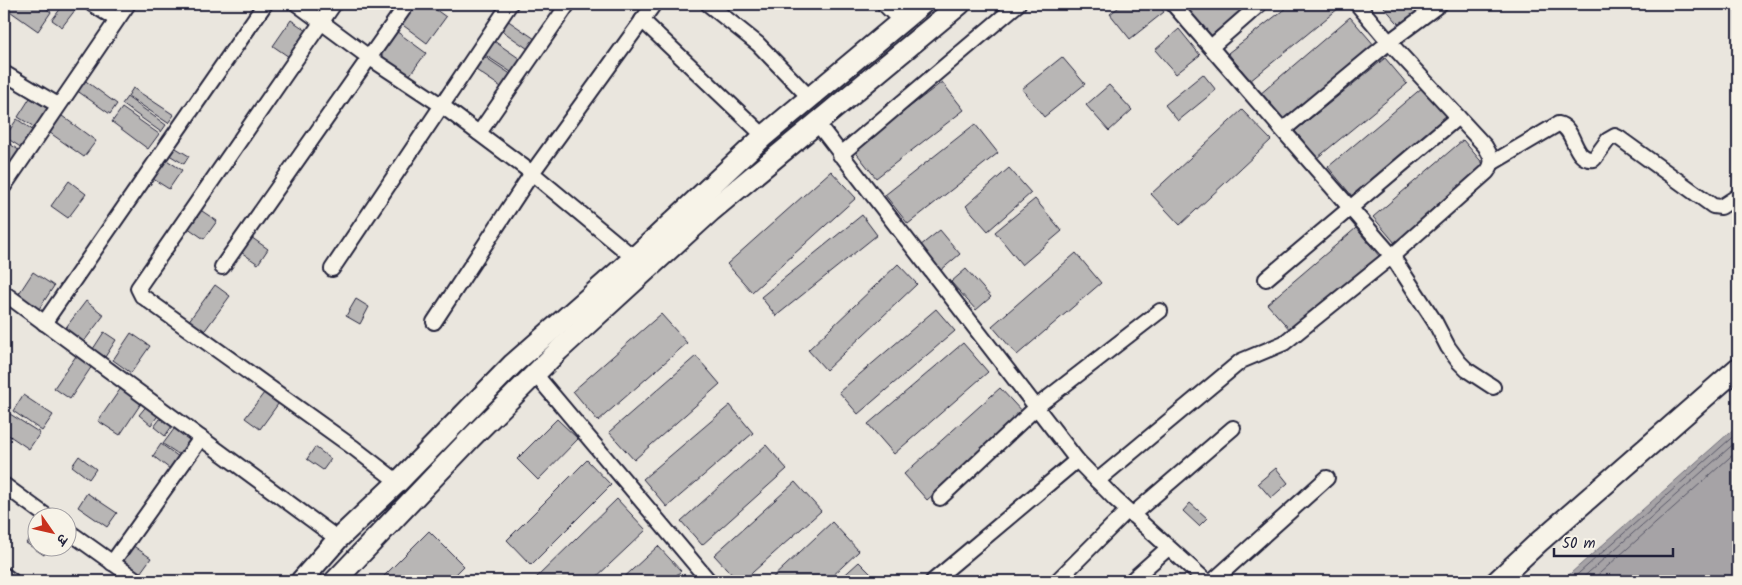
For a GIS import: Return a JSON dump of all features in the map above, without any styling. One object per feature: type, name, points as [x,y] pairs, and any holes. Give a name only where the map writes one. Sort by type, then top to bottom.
[{"type":"street","points":[[92,4],[116,19]]},
{"type":"street","points":[[4,186],[128,4]]},
{"type":"street","points":[[44,323],[265,4]]},
{"type":"street","points":[[297,4],[370,58],[441,105],[532,173],[641,264]]},
{"type":"street","points":[[334,4],[214,181],[138,288],[142,296],[354,448],[398,482]]},
{"type":"street","points":[[222,267],[407,4]]},
{"type":"street","points":[[332,269],[510,4]]},
{"type":"street","points":[[479,133],[568,4]]},
{"type":"street","points":[[434,322],[532,173],[654,4]]},
{"type":"street","points":[[708,4],[758,44],[810,98]]},
{"type":"street","points":[[884,4],[902,21]]},
{"type":"street","points":[[335,581],[764,136],[922,4]]},
{"type":"street","points":[[301,581],[338,539],[398,482],[513,364],[711,211],[960,4]]},
{"type":"street","points":[[840,155],[1018,4]]},
{"type":"street","points":[[1174,4],[1392,256],[1436,322],[1448,347],[1459,362],[1467,370],[1492,387]]},
{"type":"street","points":[[1211,47],[1260,4]]},
{"type":"street","points":[[1357,4],[1389,42],[1485,146],[1491,156],[1492,163]]},
{"type":"street","points":[[1284,130],[1389,42],[1440,4]]},
{"type":"street","points":[[642,20],[764,136]]},
{"type":"street","points":[[4,73],[58,105]]},
{"type":"street","points":[[1266,279],[1458,117]]},
{"type":"street","points":[[817,123],[1077,460],[1130,513],[1205,580],[1327,478]]},
{"type":"street","points":[[1097,481],[1241,361],[1284,342],[1392,256],[1487,172],[1492,163],[1558,124],[1568,130],[1579,152],[1588,159],[1592,160],[1595,158],[1608,140],[1615,136],[1713,206],[1721,207],[1738,196]]},
{"type":"street","points":[[4,293],[338,539]]},
{"type":"street","points":[[940,498],[1036,408],[1160,311]]},
{"type":"street","points":[[1497,581],[1738,368]]},
{"type":"street","points":[[535,374],[709,581]]},
{"type":"street","points":[[1057,581],[1130,513],[1233,428]]},
{"type":"street","points":[[112,563],[201,438]]},
{"type":"street","points":[[932,581],[1077,460]]},
{"type":"street","points":[[4,485],[35,508]]},
{"type":"street","points":[[78,538],[138,581]]},
{"type":"street","points":[[1131,581],[1168,548]]},
{"type":"street","points":[[4,575],[12,581]]},
{"type":"water","points":[[1738,425],[1738,581],[1562,581]]},
{"type":"building","points":[[4,4],[40,4],[51,12],[38,31],[4,7]]},
{"type":"building","points":[[64,4],[79,5],[62,27],[52,20]]},
{"type":"building","points":[[302,4],[328,4],[319,16]]},
{"type":"building","points":[[414,4],[428,4],[446,17],[427,43],[400,23]]},
{"type":"building","points":[[1123,4],[1158,4],[1164,12],[1130,39],[1110,14]]},
{"type":"building","points":[[1197,4],[1250,4],[1208,38],[1187,12]]},
{"type":"building","points":[[1291,4],[1336,4],[1339,8],[1250,81],[1228,53]]},
{"type":"building","points":[[1387,4],[1431,4],[1403,29],[1384,7]]},
{"type":"building","points":[[1350,17],[1375,46],[1284,124],[1259,95]]},
{"type":"building","points":[[291,20],[310,33],[292,59],[273,46]]},
{"type":"building","points":[[507,20],[538,41],[531,51],[501,30]]},
{"type":"building","points":[[1179,29],[1200,55],[1176,74],[1155,50]]},
{"type":"building","points":[[396,31],[426,53],[409,76],[379,54]]},
{"type":"building","points":[[494,41],[523,61],[514,74],[485,55]]},
{"type":"building","points":[[482,55],[515,77],[507,91],[473,68]]},
{"type":"building","points":[[1062,57],[1085,84],[1044,117],[1022,89]]},
{"type":"building","points":[[1385,58],[1407,84],[1317,158],[1295,131]]},
{"type":"building","points":[[1203,74],[1216,90],[1178,121],[1165,105]]},
{"type":"building","points":[[83,79],[117,104],[110,114],[76,90]]},
{"type":"building","points":[[942,82],[964,110],[876,178],[854,150]]},
{"type":"building","points":[[1109,85],[1132,110],[1109,131],[1086,105]]},
{"type":"building","points":[[1423,87],[1447,116],[1352,196],[1328,167]]},
{"type":"building","points":[[133,88],[174,115],[168,123],[128,96]]},
{"type":"building","points":[[127,97],[166,125],[161,132],[122,104]]},
{"type":"building","points":[[30,98],[48,109],[36,128],[18,117]]},
{"type":"building","points":[[122,108],[159,134],[148,149],[112,122]]},
{"type":"building","points":[[1242,110],[1271,140],[1180,225],[1151,194]]},
{"type":"building","points":[[58,113],[96,141],[84,157],[46,130]]},
{"type":"building","points":[[17,119],[34,131],[22,148],[5,137]]},
{"type":"building","points":[[975,124],[998,153],[908,224],[885,195]]},
{"type":"building","points":[[4,140],[20,151],[7,169],[4,167]]},
{"type":"building","points":[[1463,140],[1485,166],[1395,243],[1373,217]]},
{"type":"building","points":[[171,145],[189,156],[184,164],[166,153]]},
{"type":"building","points":[[162,157],[182,170],[169,189],[150,177]]},
{"type":"building","points":[[1009,168],[1031,193],[988,231],[966,206]]},
{"type":"building","points":[[831,171],[856,198],[752,292],[727,264]]},
{"type":"building","points":[[69,181],[86,194],[68,218],[51,206]]},
{"type":"building","points":[[1035,199],[1062,231],[1022,265],[995,232]]},
{"type":"building","points":[[196,207],[217,221],[204,239],[184,225]]},
{"type":"building","points":[[862,215],[877,235],[776,316],[761,297]]},
{"type":"building","points":[[1356,228],[1380,257],[1292,332],[1267,304]]},
{"type":"building","points":[[940,230],[960,254],[940,271],[920,246]]},
{"type":"building","points":[[248,235],[268,249],[258,264],[238,250]]},
{"type":"building","points":[[1076,253],[1101,283],[1017,355],[992,326]]},
{"type":"building","points":[[898,264],[917,284],[826,370],[808,350]]},
{"type":"building","points":[[966,269],[991,297],[976,310],[951,282]]},
{"type":"building","points":[[33,272],[54,286],[37,312],[16,298]]},
{"type":"building","points":[[215,285],[230,296],[203,333],[188,322]]},
{"type":"building","points":[[356,299],[369,307],[360,324],[346,316]]},
{"type":"building","points":[[86,301],[104,315],[82,344],[64,330]]},
{"type":"building","points":[[936,309],[955,331],[858,414],[839,392]]},
{"type":"building","points":[[661,314],[687,343],[598,421],[573,391]]},
{"type":"building","points":[[104,332],[116,340],[105,357],[93,349]]},
{"type":"building","points":[[131,333],[150,346],[131,373],[113,360]]},
{"type":"building","points":[[963,343],[988,372],[894,454],[868,424]]},
{"type":"building","points":[[76,356],[92,366],[70,399],[54,388]]},
{"type":"building","points":[[696,356],[720,384],[634,460],[609,432]]},
{"type":"building","points":[[121,388],[142,402],[120,435],[98,421]]},
{"type":"building","points":[[1000,388],[1024,414],[927,500],[904,474]]},
{"type":"building","points":[[267,389],[281,400],[260,429],[245,418]]},
{"type":"building","points":[[23,395],[53,415],[42,431],[13,411]]},
{"type":"building","points":[[148,404],[160,413],[151,425],[139,415]]},
{"type":"building","points":[[730,405],[753,433],[667,507],[643,479]]},
{"type":"building","points":[[10,414],[40,433],[29,449],[4,432],[4,423]]},
{"type":"building","points":[[163,415],[174,423],[165,436],[154,427]]},
{"type":"building","points":[[557,419],[578,439],[538,480],[517,459]]},
{"type":"building","points":[[177,425],[193,437],[180,455],[163,444]]},
{"type":"building","points":[[161,444],[179,457],[170,469],[153,456]]},
{"type":"building","points":[[766,445],[787,469],[702,545],[681,521]]},
{"type":"building","points":[[315,447],[331,459],[323,470],[307,459]]},
{"type":"building","points":[[79,456],[96,469],[89,479],[72,466]]},
{"type":"building","points":[[587,460],[611,485],[531,565],[507,540]]},
{"type":"building","points":[[1276,468],[1288,483],[1271,498],[1258,483]]},
{"type":"building","points":[[795,482],[821,511],[743,581],[738,581],[714,555]]},
{"type":"building","points":[[87,493],[117,513],[107,527],[78,507]]},
{"type":"building","points":[[617,499],[646,530],[592,581],[537,581],[535,579]]},
{"type":"building","points":[[1190,503],[1207,518],[1199,526],[1183,511]]},
{"type":"building","points":[[832,522],[859,551],[827,581],[769,581]]},
{"type":"building","points":[[429,531],[464,566],[449,581],[379,581]]},
{"type":"building","points":[[132,545],[151,558],[138,576],[119,562]]},
{"type":"building","points":[[658,546],[681,571],[670,581],[620,581]]},
{"type":"building","points":[[859,562],[878,581],[838,581]]}]
